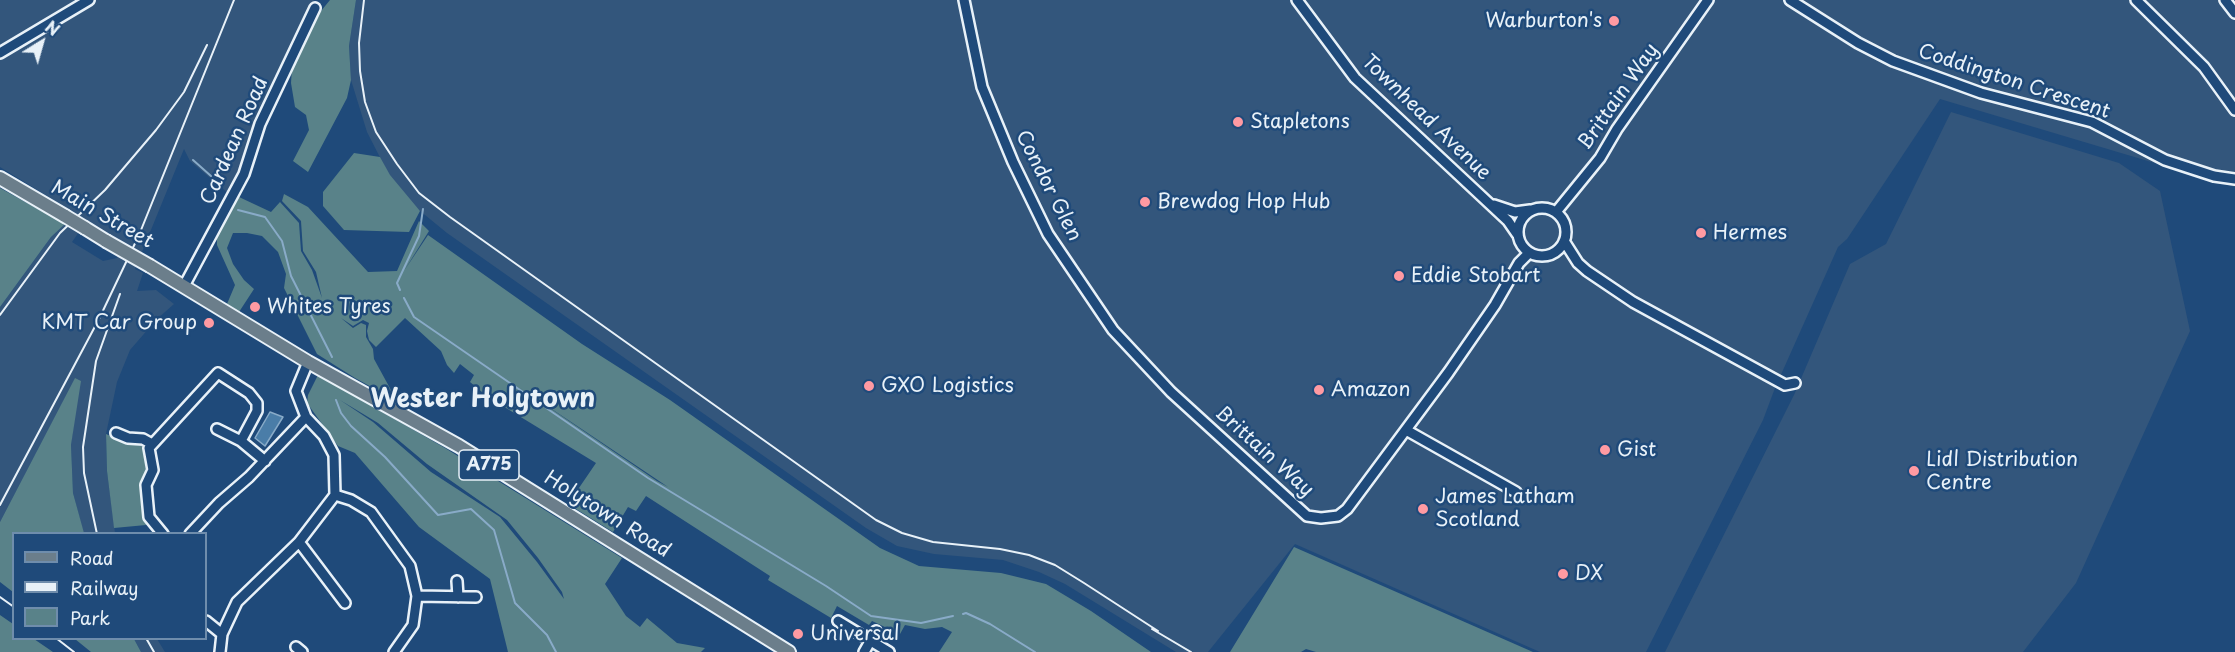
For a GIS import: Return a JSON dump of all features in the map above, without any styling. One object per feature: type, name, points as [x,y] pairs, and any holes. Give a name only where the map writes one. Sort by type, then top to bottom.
[{"type":"main road","name":"Main Street","points":[[0,178],[184,286]]},
{"type":"main road","name":"Holytown Road","points":[[184,286],[308,362],[459,446],[770,647],[789,652]]},
{"type":"street","points":[[0,53],[89,0]]},
{"type":"street","name":"Condor Glen","points":[[964,0],[982,87],[1013,162],[1048,234],[1113,330],[1171,392]]},
{"type":"street","name":"Townhead Avenue","points":[[1298,0],[1355,78],[1508,221],[1517,234]]},
{"type":"street","name":"Brittain Way","points":[[1556,212],[1600,158],[1617,129],[1708,0]]},
{"type":"street","name":"Coddington Crescent","points":[[1790,0],[1893,62],[1981,93],[2092,122],[2164,160],[2214,176],[2235,179]]},
{"type":"street","points":[[2136,0],[2204,67],[2235,110]]},
{"type":"street","points":[[2225,0],[2235,13]]},
{"type":"street","name":"Cardean Road","points":[[184,286],[244,174],[260,124],[315,8]]},
{"type":"street","name":"Townhead Avenue","points":[[1489,203],[1515,212],[1532,210]]},
{"type":"street","points":[[1546,208],[1556,212],[1565,227],[1564,241],[1556,252],[1542,256],[1529,253],[1523,248],[1517,234],[1521,219],[1532,210],[1546,208]]},
{"type":"street","points":[[1564,241],[1578,262]]},
{"type":"street","points":[[1556,252],[1578,262],[1601,281],[1673,325],[1785,385],[1795,383]]},
{"type":"street","name":"Brittain Way","points":[[1171,392],[1307,516],[1320,518],[1338,516],[1347,509],[1406,430],[1487,316],[1519,263],[1529,253]]},
{"type":"street","points":[[219,652],[222,634],[237,603],[299,542],[335,495],[334,455],[324,436],[306,417],[296,391],[308,362]]},
{"type":"street","points":[[161,532],[149,517],[146,485],[153,470],[150,448],[218,373],[249,393],[257,403],[257,411],[240,441]]},
{"type":"street","points":[[192,532],[265,461],[306,417]]},
{"type":"street","points":[[217,429],[240,441],[265,461]]},
{"type":"street","points":[[1406,430],[1516,492]]},
{"type":"street","points":[[116,433],[128,438],[143,439],[152,444]]},
{"type":"street","points":[[335,495],[351,500],[371,512],[410,566],[417,596],[413,625],[394,652]]},
{"type":"street","points":[[299,542],[345,603]]},
{"type":"street","points":[[457,581],[458,597]]},
{"type":"street","points":[[417,596],[476,597]]},
{"type":"street","points":[[838,621],[889,652]]},
{"type":"street","points":[[207,622],[222,634]]},
{"type":"street","points":[[864,652],[876,631]]},
{"type":"shaded area","points":[[0,0],[314,0],[274,92],[251,131],[241,167],[228,193],[190,161],[184,149],[135,269],[143,273],[137,291],[156,290],[174,304],[156,320],[130,350],[117,382],[106,434],[107,471],[115,532],[84,532],[73,493],[71,445],[75,414],[75,379],[0,522],[0,307],[51,237],[65,224],[79,232],[72,242],[103,261],[117,258],[124,243],[0,167]]},
{"type":"shaded area","points":[[356,0],[2235,0],[2235,187],[1940,99],[1847,239],[1838,247],[1763,420],[1646,652],[1540,652],[1295,544],[1208,652],[1176,652],[1065,584],[1039,572],[1003,560],[934,554],[897,546],[866,528],[447,233],[414,206],[389,175],[367,132],[351,80],[349,46]]},
{"type":"shaded area","points":[[1951,112],[2119,163],[2160,191],[2190,331],[2076,583],[2023,652],[1665,652],[1794,395],[1850,264],[1886,244]]},
{"type":"shaded area","points":[[270,412],[283,417],[265,446],[255,438]]},
{"type":"shaded area","points":[[135,640],[158,640],[165,652],[141,652]]},
{"type":"green space","points":[[330,0],[356,0],[349,46],[351,80],[347,98],[308,172],[293,161],[309,130],[306,115],[295,107],[291,83],[292,67],[312,22]]},
{"type":"green space","points":[[354,153],[380,157],[390,175],[420,211],[409,232],[344,230],[323,206],[323,192]]},
{"type":"green space","points":[[0,188],[65,224],[51,237],[0,307]]},
{"type":"green space","points":[[284,194],[308,207],[368,272],[397,271],[419,221],[429,231],[404,271],[428,235],[582,344],[670,400],[880,548],[919,566],[1001,573],[1046,584],[1151,652],[939,652],[952,632],[942,627],[925,629],[905,625],[900,634],[872,621],[869,625],[837,606],[831,618],[768,580],[770,576],[646,496],[636,511],[628,507],[613,532],[568,504],[596,463],[488,397],[470,382],[474,375],[460,364],[454,373],[447,365],[441,351],[405,318],[376,347],[369,340],[367,331],[369,323],[363,320],[353,326],[341,318],[353,328],[361,323],[366,325],[366,337],[373,349],[374,359],[397,401],[317,354],[284,288],[286,274],[278,252],[262,236],[233,233],[227,248],[233,264],[244,280],[254,289],[239,312],[227,304],[235,285],[217,245],[217,234],[239,197],[271,212],[280,202],[299,223],[301,251],[312,270],[322,298],[316,272],[303,251],[301,221],[282,201]],"holes":[[[519,387],[668,487],[657,481]]]},
{"type":"green space","points":[[318,375],[445,448],[622,558],[605,584],[626,616],[640,627],[647,618],[677,643],[705,648],[701,652],[508,652],[490,579],[419,527],[355,453],[338,446],[307,403],[308,395]],"holes":[[[340,400],[378,423],[427,464],[507,520],[538,558],[562,592],[564,599],[500,517],[431,472],[373,422]]]},
{"type":"green space","points":[[75,378],[81,381],[71,445],[73,493],[84,532],[12,532],[12,591],[0,582],[0,522]]},
{"type":"green space","points":[[106,434],[129,444],[144,446],[146,469],[141,483],[146,525],[114,528],[107,471]]},
{"type":"green space","points":[[1294,547],[1533,652],[1316,652],[1306,649],[1301,652],[1230,652]]},
{"type":"green space","points":[[0,615],[12,623],[12,640],[35,640],[53,652],[0,652]]},
{"type":"green space","points":[[76,640],[135,640],[141,652],[91,652]]},
{"type":"waterway","points":[[193,160],[211,176]]},
{"type":"waterway","points":[[400,290],[397,283],[419,236],[423,209]]},
{"type":"waterway","points":[[238,210],[265,217],[282,241],[291,276],[332,357]]},
{"type":"waterway","points":[[404,298],[414,317],[648,478],[826,586],[871,616],[921,623],[953,616]]},
{"type":"waterway","points":[[336,400],[341,413],[351,426],[385,457],[438,515],[471,509],[494,530],[515,603],[547,635],[556,652]]},
{"type":"waterway","points":[[963,614],[966,613],[990,624],[1035,652]]},
{"type":"railway","points":[[0,505],[99,319],[139,235],[234,0]]},
{"type":"railway","points":[[364,0],[359,43],[360,71],[365,102],[376,132],[419,193],[876,520],[902,533],[933,542],[1000,549],[1029,555],[1055,565],[1158,631]]},
{"type":"railway","points":[[0,315],[60,233],[105,190],[156,130],[184,92],[207,45]]},
{"type":"railway","points":[[97,532],[84,473],[83,447],[96,361],[120,294]]},
{"type":"railway","points":[[0,597],[12,606]]},
{"type":"railway","points":[[1152,629],[1191,652]]},
{"type":"railway","points":[[59,640],[74,652]]},
{"type":"railway","points":[[147,640],[154,652]]},
{"type":"place","name":"Warburton's","points":[[1614,21]]},
{"type":"place","name":"Stapletons","points":[[1238,122]]},
{"type":"place","name":"Brewdog Hop Hub","points":[[1145,202]]},
{"type":"place","name":"Hermes","points":[[1701,233]]},
{"type":"place","name":"Eddie Stobart","points":[[1399,276]]},
{"type":"place","name":"Whites Tyres","points":[[255,307]]},
{"type":"place","name":"KMT Car Group","points":[[209,323]]},
{"type":"place","name":"GXO Logistics","points":[[869,386]]},
{"type":"place","name":"Amazon","points":[[1319,390]]},
{"type":"place","name":"Gist","points":[[1605,450]]},
{"type":"place","name":"Lidl Distribution Centre","points":[[1914,471]]},
{"type":"place","name":"James Latham Scotland","points":[[1423,509]]},
{"type":"place","name":"DX","points":[[1563,574]]},
{"type":"place","name":"Universal","points":[[798,634]]},
{"type":"district","name":"Wester Holytown","points":[[483,400]]}]
